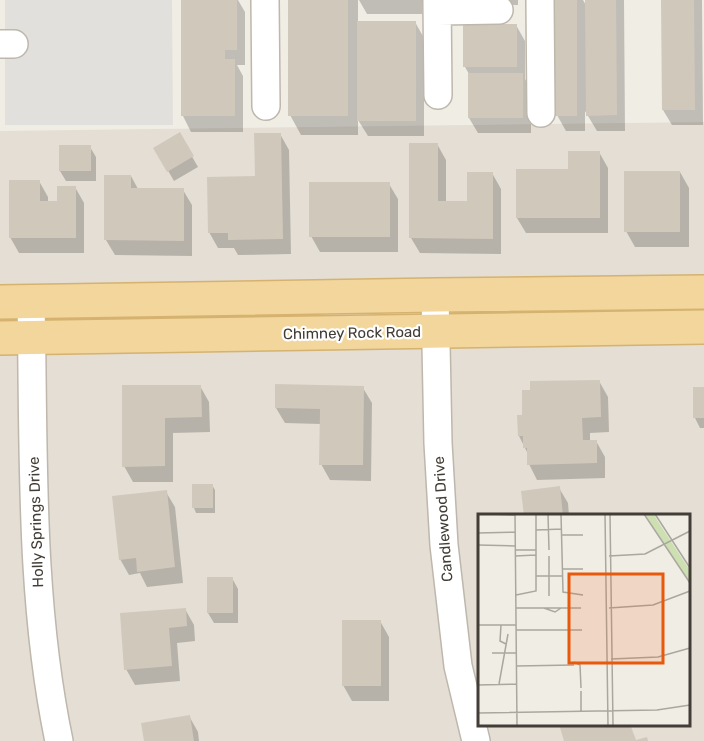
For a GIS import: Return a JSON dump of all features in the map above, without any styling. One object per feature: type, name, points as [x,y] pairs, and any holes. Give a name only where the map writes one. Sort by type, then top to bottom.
[{"type":"main road","points":[[15,302],[435,294],[704,292]]},
{"type":"main road","name":"Chimney Rock Road","points":[[16,338],[704,327]]},
{"type":"street","points":[[265,0],[266,106]]},
{"type":"street","points":[[540,0],[541,113]]},
{"type":"street","points":[[438,95],[437,5],[499,10]]},
{"type":"street","name":"Candlewood Drive","points":[[435,294],[438,443],[444,545],[458,666],[476,741]]},
{"type":"street","name":"Holly Springs Drive","points":[[15,302],[16,338],[36,564],[51,704],[59,741]]},
{"type":"shaded area","points":[[5,0],[172,0],[173,125],[5,125]]},
{"type":"shaded area","points":[[704,122],[704,741],[0,741],[0,131]]},
{"type":"building","points":[[181,0],[237,0],[237,50],[225,50],[225,59],[235,59],[235,116],[181,116]]},
{"type":"building","points":[[288,0],[348,0],[348,116],[288,116]]},
{"type":"building","points":[[555,0],[577,0],[577,116],[555,116]]},
{"type":"building","points":[[585,0],[616,0],[617,115],[586,116]]},
{"type":"building","points":[[661,0],[694,0],[695,110],[662,110]]},
{"type":"building","points":[[357,21],[416,21],[416,121],[357,121]]},
{"type":"building","points":[[463,24],[517,24],[517,67],[463,67]]},
{"type":"building","points":[[468,73],[523,73],[523,118],[468,118]]},
{"type":"building","points":[[180,132],[194,156],[167,172],[153,148]]},
{"type":"building","points":[[254,133],[281,133],[283,239],[228,240],[228,233],[208,233],[207,177],[255,176]]},
{"type":"building","points":[[409,143],[438,143],[438,201],[467,201],[467,172],[493,172],[493,239],[409,238]]},
{"type":"building","points":[[59,145],[91,145],[91,171],[59,171]]},
{"type":"building","points":[[568,151],[600,151],[600,218],[516,218],[516,169],[568,169]]},
{"type":"building","points":[[624,171],[680,171],[680,232],[624,232]]},
{"type":"building","points":[[104,175],[131,175],[131,188],[184,188],[184,241],[104,240]]},
{"type":"building","points":[[9,180],[40,180],[40,201],[57,201],[57,186],[76,186],[76,238],[9,238]]},
{"type":"building","points":[[309,182],[390,182],[390,237],[309,237]]},
{"type":"building","points":[[600,380],[601,417],[582,418],[583,440],[597,440],[597,463],[527,465],[527,448],[523,448],[523,436],[518,436],[517,415],[522,415],[522,390],[530,390],[530,381]]},
{"type":"building","points":[[275,384],[364,386],[363,465],[319,465],[320,409],[275,408]]},
{"type":"building","points":[[122,385],[201,385],[202,417],[165,418],[165,466],[122,467]]},
{"type":"building","points":[[693,387],[704,387],[704,418],[693,418]]},
{"type":"building","points":[[192,484],[213,484],[213,508],[192,508]]},
{"type":"building","points":[[560,486],[563,514],[524,514],[521,491]]},
{"type":"building","points":[[167,490],[175,567],[137,572],[136,558],[119,560],[112,496]]},
{"type":"building","points":[[207,577],[233,577],[233,613],[207,613]]},
{"type":"building","points":[[186,608],[187,626],[169,628],[172,666],[124,670],[120,613]]},
{"type":"building","points":[[342,620],[381,620],[381,686],[342,686]]},
{"type":"building","points":[[190,715],[194,741],[144,741],[141,723]]},
{"type":"building","points":[[560,726],[631,726],[636,740],[647,737],[648,741],[564,741]]}]
